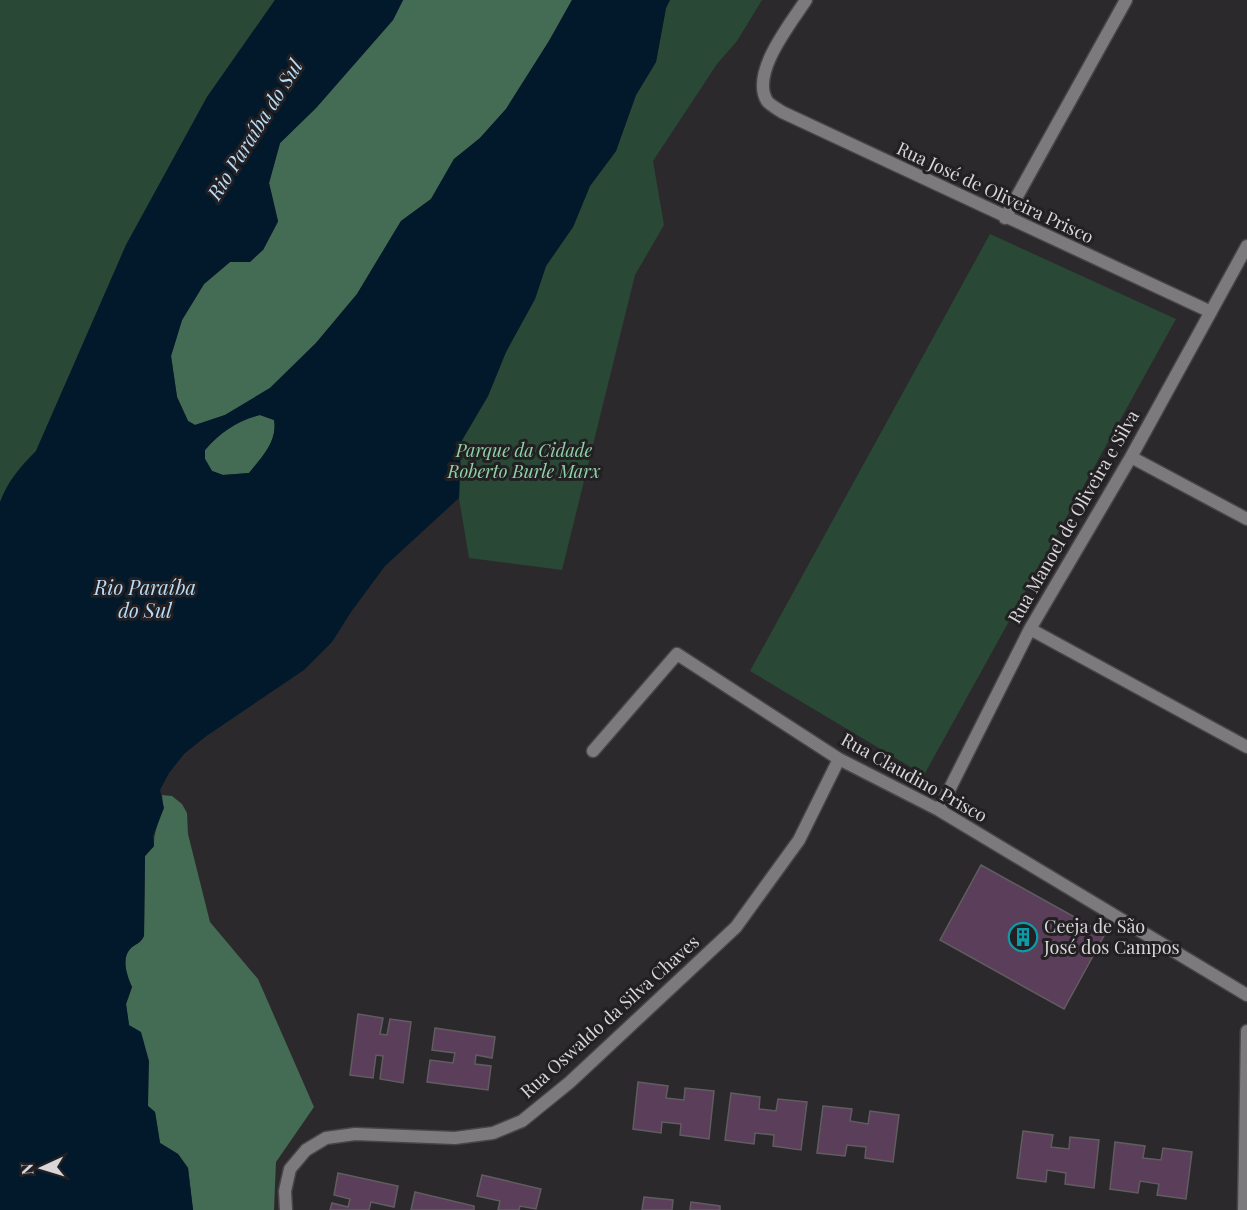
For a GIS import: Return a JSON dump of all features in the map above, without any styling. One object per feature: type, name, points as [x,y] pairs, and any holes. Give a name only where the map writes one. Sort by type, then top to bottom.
[{"type":"street","name":"Rua José de Oliveira Prisco","points":[[806,0],[766,64],[762,82],[767,101],[782,112],[1005,218],[1211,312]]},
{"type":"street","points":[[1005,218],[1126,0]]},
{"type":"street","name":"Rua Manoel de Oliveira e Silva","points":[[939,810],[1030,629],[1131,457],[1247,246]]},
{"type":"street","points":[[1131,457],[1247,519]]},
{"type":"street","points":[[1030,629],[1247,747]]},
{"type":"street","name":"Rua Claudino Prisco","points":[[592,751],[677,654],[839,759],[939,810],[1247,995]]},
{"type":"street","name":"Rua Oswaldo da Silva Chaves","points":[[286,1210],[285,1191],[290,1169],[306,1150],[326,1138],[355,1134],[454,1138],[493,1133],[522,1121],[570,1082],[736,927],[799,840],[839,759]]},
{"type":"street","points":[[1244,1210],[1247,1031]]},
{"type":"green space","points":[[0,0],[275,0],[207,97],[126,245],[36,451],[15,475],[0,502]]},
{"type":"green space","points":[[403,0],[572,0],[506,109],[480,138],[454,159],[431,199],[401,221],[357,294],[316,343],[270,388],[225,415],[195,425],[188,421],[177,397],[171,356],[182,320],[204,284],[230,262],[263,250],[278,222],[269,183],[280,143],[316,108],[393,20]]},
{"type":"green space","name":"Parque da Cidade Roberto Burle Marx","points":[[670,0],[762,0],[737,41],[717,64],[653,161],[664,225],[635,275],[562,570],[469,558],[459,498],[461,442],[488,396],[506,352],[535,299],[546,266],[573,227],[590,186],[616,151],[636,95],[656,62],[666,8]]},
{"type":"green space","points":[[990,234],[1176,319],[924,775],[750,671]]},
{"type":"green space","points":[[260,415],[274,420],[275,428],[268,449],[249,473],[223,475],[212,471],[205,459],[205,450],[230,428]]},
{"type":"green space","points":[[162,795],[172,796],[182,804],[187,813],[188,834],[210,922],[258,979],[314,1107],[276,1162],[274,1210],[193,1210],[188,1168],[178,1154],[160,1143],[155,1112],[148,1106],[147,1087],[129,1025],[126,1004],[132,987],[125,963],[127,953],[144,936],[145,856],[154,846],[162,808]]},
{"type":"water","name":"Rio Paraíba do Sul","points":[[275,0],[403,0],[393,20],[316,108],[280,143],[269,183],[278,221],[263,250],[250,262],[230,262],[204,284],[182,320],[171,356],[177,397],[188,421],[195,425],[225,415],[270,388],[316,343],[357,294],[401,221],[431,199],[454,159],[480,138],[506,109],[572,0],[670,0],[666,8],[656,62],[636,95],[616,151],[590,186],[573,227],[546,266],[535,299],[506,352],[488,396],[461,442],[459,498],[385,566],[332,642],[304,670],[205,737],[184,754],[169,773],[160,790],[164,808],[153,836],[154,846],[145,856],[144,936],[127,953],[125,963],[132,987],[126,1004],[129,1025],[141,1032],[149,1061],[148,1106],[155,1112],[160,1143],[178,1154],[188,1168],[193,1210],[0,1210],[0,502],[15,475],[36,451],[126,245],[207,97]],"holes":[[[260,415],[274,420],[275,428],[271,442],[249,473],[223,475],[212,471],[205,459],[205,450],[223,433],[244,420]]]},
{"type":"building","name":"Ceeja de São José dos Campos","points":[[981,865],[1105,934],[1064,1009],[940,940]]},
{"type":"building","points":[[358,1014],[383,1018],[380,1034],[387,1035],[390,1019],[411,1022],[403,1083],[380,1079],[383,1056],[376,1055],[373,1078],[350,1075]]},
{"type":"building","points":[[435,1028],[495,1037],[492,1058],[476,1055],[475,1064],[491,1066],[488,1090],[427,1082],[430,1060],[453,1063],[455,1053],[432,1050]]},
{"type":"building","points":[[638,1082],[668,1086],[666,1098],[684,1100],[685,1088],[714,1091],[709,1139],[680,1135],[681,1124],[662,1122],[661,1133],[633,1129]]},
{"type":"building","points":[[731,1093],[760,1097],[759,1109],[776,1111],[778,1099],[807,1102],[801,1150],[773,1146],[774,1135],[755,1133],[754,1144],[725,1140]]},
{"type":"building","points":[[823,1106],[852,1109],[850,1121],[868,1124],[870,1111],[899,1115],[893,1162],[865,1158],[866,1147],[847,1145],[845,1156],[817,1153]]},
{"type":"building","points":[[1023,1131],[1053,1135],[1051,1147],[1069,1149],[1070,1137],[1099,1140],[1094,1188],[1065,1184],[1066,1173],[1047,1170],[1046,1182],[1017,1178]]},
{"type":"building","points":[[1115,1142],[1145,1146],[1143,1158],[1161,1160],[1163,1148],[1192,1152],[1186,1199],[1157,1195],[1159,1184],[1140,1181],[1138,1193],[1110,1189]]},
{"type":"building","points":[[338,1173],[398,1186],[394,1207],[371,1202],[369,1210],[330,1210],[332,1203],[348,1207],[350,1199],[334,1195]]},
{"type":"building","points":[[482,1175],[541,1189],[536,1209],[520,1206],[519,1210],[498,1210],[500,1201],[477,1196]]},
{"type":"building","points":[[415,1192],[474,1206],[474,1210],[411,1210]]},
{"type":"building","points":[[644,1197],[673,1200],[672,1210],[642,1210]]},
{"type":"building","points":[[691,1202],[720,1206],[720,1210],[690,1210]]},
{"type":"place","name":"Ceeja de São José dos Campos","points":[[1023,937]]}]
